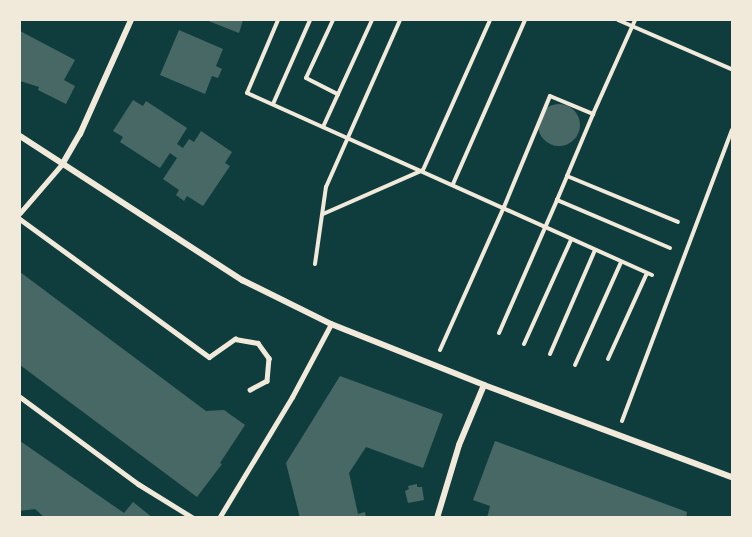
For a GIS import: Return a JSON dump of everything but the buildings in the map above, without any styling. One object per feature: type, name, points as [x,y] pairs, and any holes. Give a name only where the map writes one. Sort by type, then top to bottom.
[{"type":"street","points":[[63,163],[80,134],[131,20]]},
{"type":"street","points":[[20,136],[243,280],[331,324],[484,385],[732,477]]},
{"type":"street","points":[[219,518],[292,397],[331,324]]},
{"type":"street","points":[[437,518],[459,445],[484,385]]},
{"type":"street","points":[[20,397],[138,484],[193,518]]},
{"type":"lane","points":[[20,213],[63,163]]},
{"type":"lane","points":[[20,219],[209,357],[235,339],[258,343],[269,358],[267,381],[250,390]]},
{"type":"path","points":[[278,20],[247,93],[423,170],[649,274],[608,359]]},
{"type":"path","points":[[273,104],[310,20]]},
{"type":"path","points":[[333,20],[306,78],[338,94]]},
{"type":"path","points":[[323,127],[372,20]]},
{"type":"path","points":[[315,264],[327,187],[347,136],[400,20]]},
{"type":"path","points":[[322,214],[423,170],[490,20]]},
{"type":"path","points":[[453,184],[525,20]]},
{"type":"path","points":[[618,20],[731,69]]},
{"type":"path","points":[[499,333],[635,20]]},
{"type":"path","points":[[434,365],[550,96],[593,114]]},
{"type":"path","points":[[617,435],[732,130]]},
{"type":"path","points":[[567,176],[678,222]]},
{"type":"path","points":[[557,200],[670,248]]},
{"type":"path","points":[[524,344],[571,240]]},
{"type":"path","points":[[550,354],[595,250]]},
{"type":"path","points":[[576,365],[621,262]]}]
